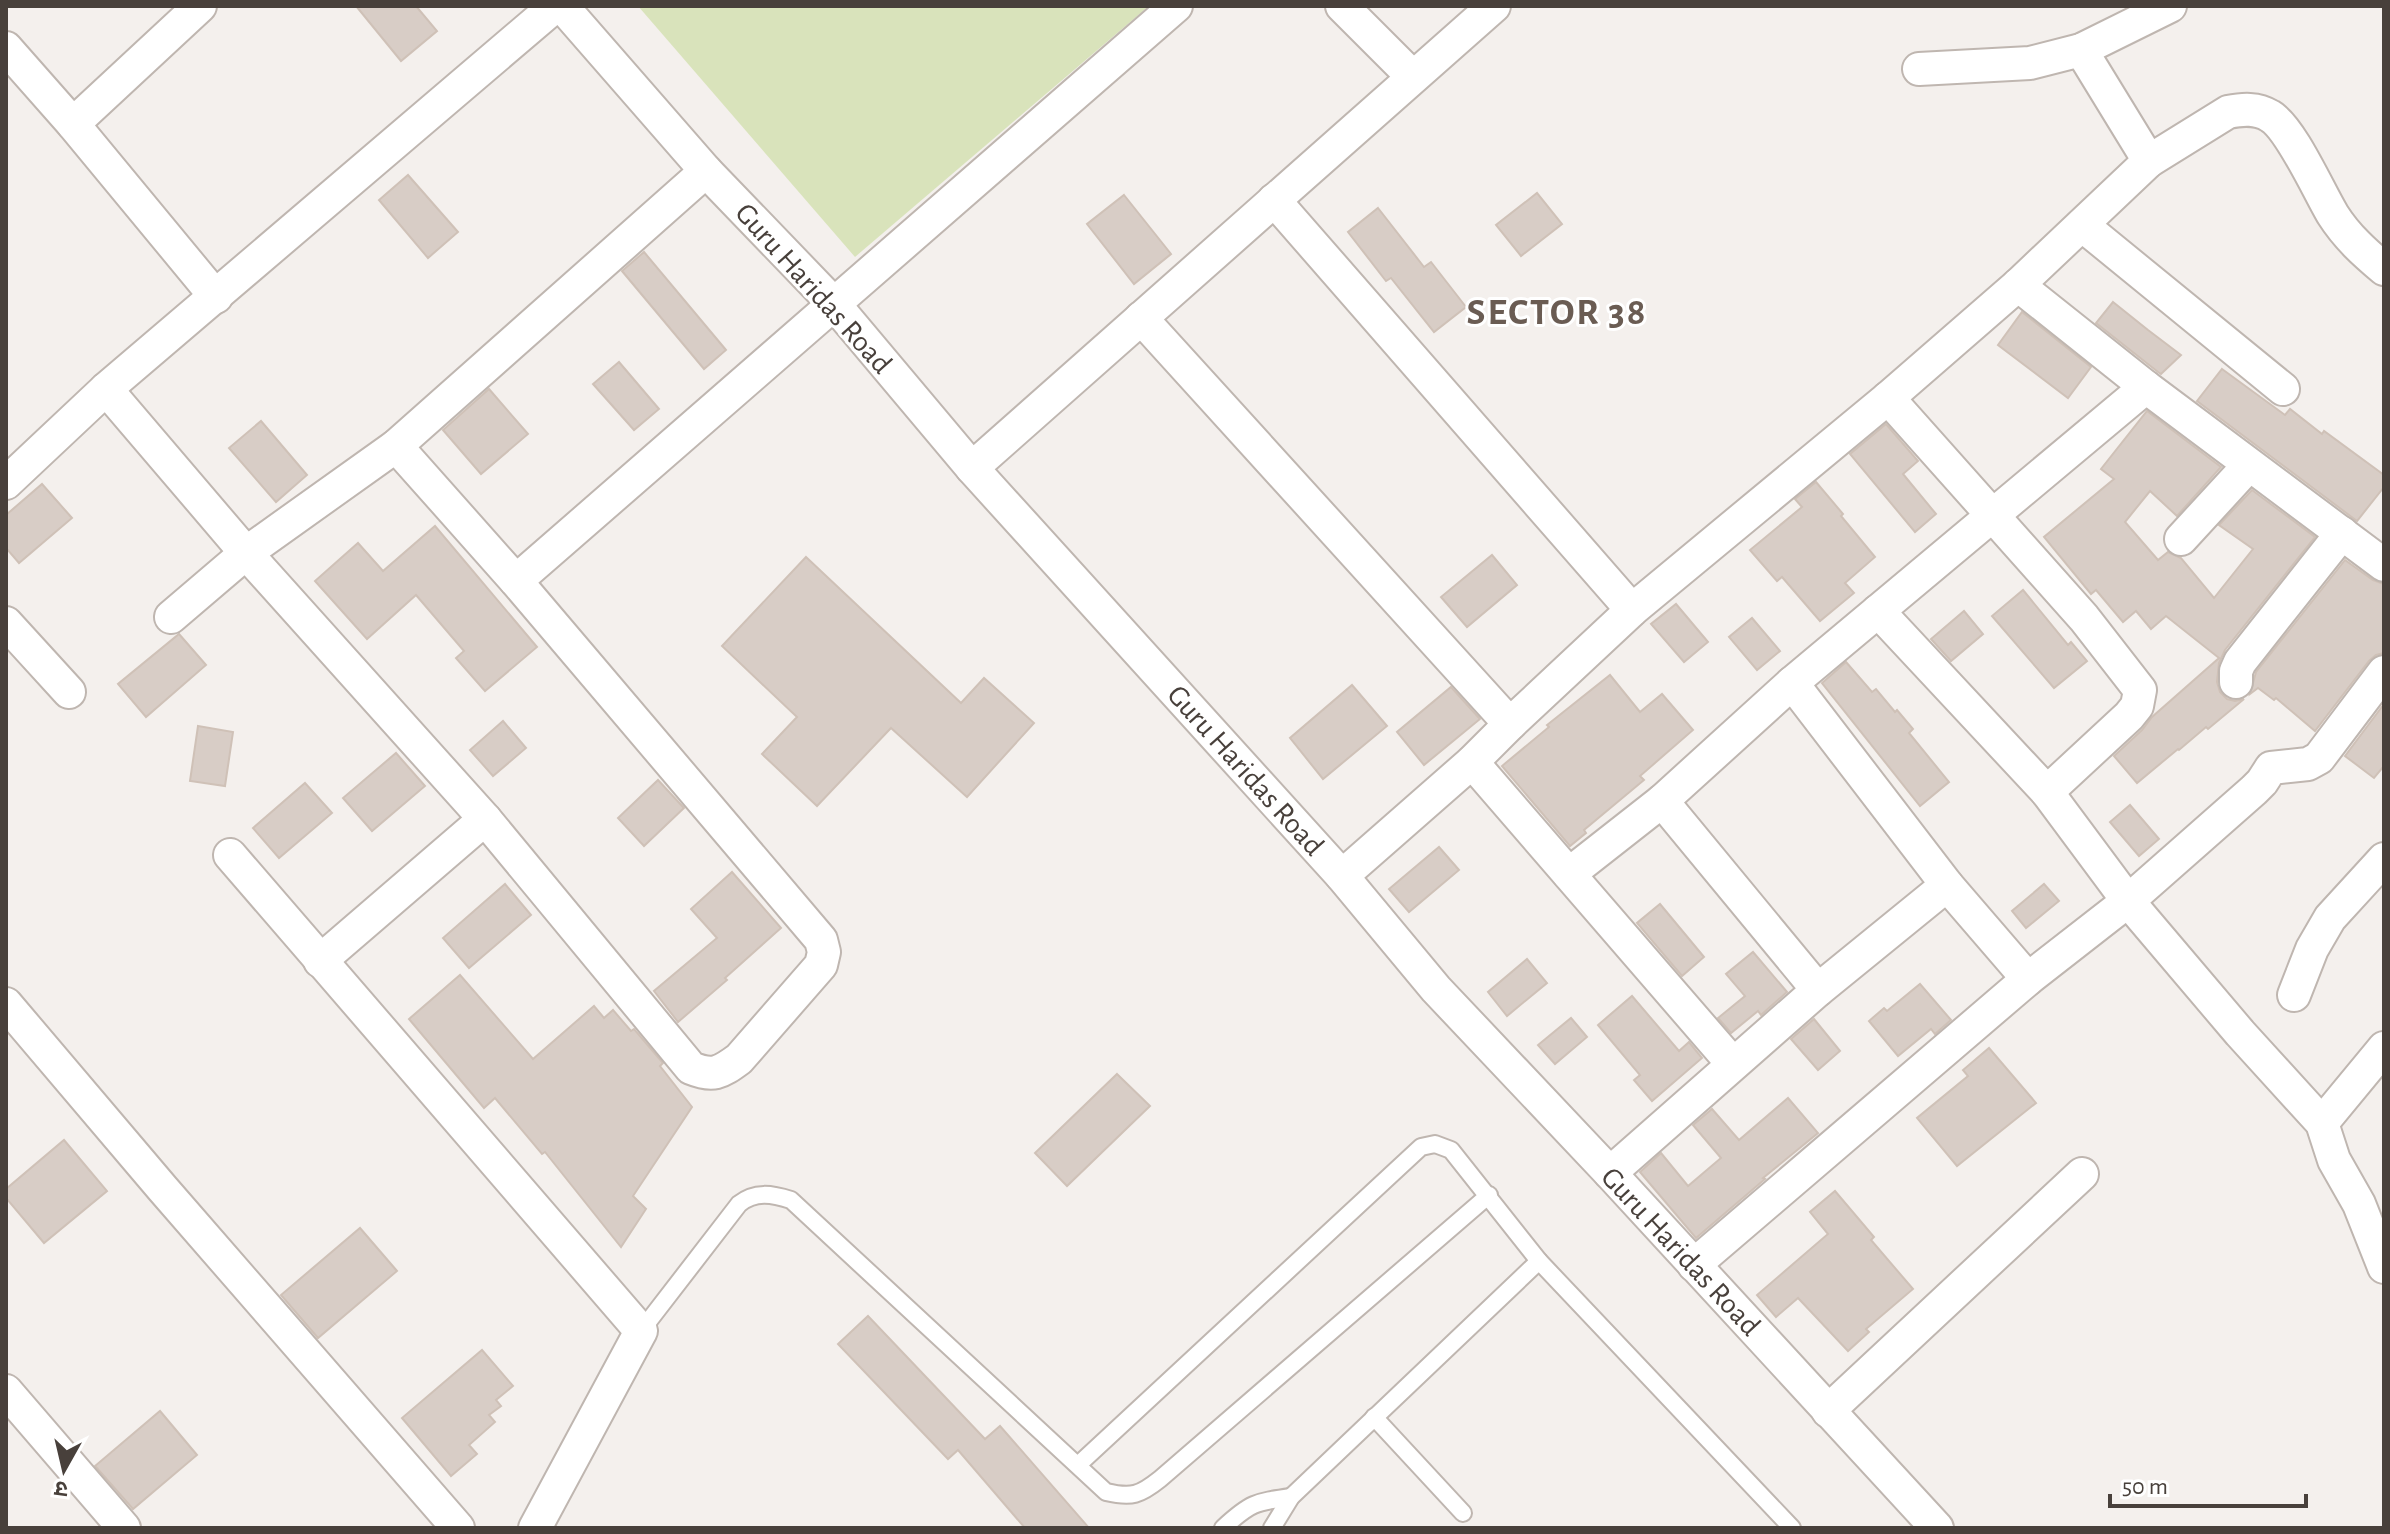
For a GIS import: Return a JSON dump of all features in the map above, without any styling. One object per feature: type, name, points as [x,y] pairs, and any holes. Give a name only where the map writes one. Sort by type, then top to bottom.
[{"type":"street","points":[[73,124],[200,6]]},
{"type":"street","points":[[6,483],[106,389],[555,6]]},
{"type":"street","name":"Guru Haridas Road","points":[[562,6],[706,171],[835,305],[972,468],[1342,876],[1436,989],[1937,1528]]},
{"type":"street","points":[[516,581],[1176,6]]},
{"type":"street","points":[[1342,6],[1413,77]]},
{"type":"street","points":[[972,468],[1494,6]]},
{"type":"street","points":[[1919,69],[2030,63],[2081,50],[2170,6]]},
{"type":"street","points":[[6,48],[216,297]]},
{"type":"street","points":[[2081,50],[2149,161]]},
{"type":"street","points":[[1342,876],[1472,762],[1632,610],[1888,398],[2018,285],[2149,161],[2228,112],[2256,110],[2272,117],[2286,132],[2335,218],[2355,244],[2384,269]]},
{"type":"street","points":[[171,617],[246,553],[396,446],[706,171]]},
{"type":"street","points":[[1274,200],[1632,610]]},
{"type":"street","points":[[2082,225],[2283,389]]},
{"type":"street","points":[[2018,285],[2146,387],[2384,565]]},
{"type":"street","points":[[1141,318],[1510,724]]},
{"type":"street","points":[[1569,874],[1662,801],[1792,683],[2146,387]]},
{"type":"street","points":[[106,389],[246,553],[485,819],[691,1068],[708,1075],[724,1070],[739,1059],[821,965],[824,952],[821,940],[516,581],[396,446]]},
{"type":"street","points":[[1888,398],[2084,618],[2140,690],[2137,706],[2129,716],[2047,792]]},
{"type":"street","points":[[2181,539],[2249,465]]},
{"type":"street","points":[[2236,682],[2240,662],[2342,533]]},
{"type":"street","points":[[1878,611],[2047,792],[2128,901],[2240,1033],[2322,1123],[2334,1160],[2382,1251]]},
{"type":"street","points":[[6,623],[69,692]]},
{"type":"street","points":[[1694,1265],[2028,979],[2128,901],[2254,790],[2271,768],[2308,764],[2319,758],[2384,672]]},
{"type":"street","points":[[1792,683],[1947,885],[2028,979]]},
{"type":"street","points":[[1472,762],[1733,1064]]},
{"type":"street","points":[[1662,801],[1818,990]]},
{"type":"street","points":[[320,961],[485,819]]},
{"type":"street","points":[[230,855],[641,1331],[535,1528]]},
{"type":"street","points":[[2294,995],[2312,949],[2330,918],[2384,859]]},
{"type":"street","points":[[1610,1173],[1818,990],[1947,885]]},
{"type":"street","points":[[6,1004],[458,1528]]},
{"type":"street","points":[[2322,1123],[2384,1048]]},
{"type":"street","points":[[1828,1411],[2082,1174]]},
{"type":"street","points":[[6,1391],[124,1528]]},
{"type":"lane","points":[[1078,1465],[1421,1147],[1435,1144],[1451,1150],[1539,1261],[1792,1528]]},
{"type":"lane","points":[[641,1331],[739,1204],[749,1196],[774,1195],[791,1200],[1106,1492],[1125,1496],[1143,1493],[1489,1195]]},
{"type":"lane","points":[[1272,1528],[1291,1497],[1539,1261]]},
{"type":"lane","points":[[1374,1417],[1463,1513]]},
{"type":"lane","points":[[1223,1528],[1258,1501],[1291,1497]]},
{"type":"green space","points":[[638,6],[1149,6],[855,257]]},
{"type":"building","points":[[356,6],[416,6],[437,31],[401,61]]},
{"type":"building","points":[[408,175],[458,232],[428,258],[379,200]]},
{"type":"building","points":[[1537,193],[1562,224],[1521,256],[1496,225]]},
{"type":"building","points":[[1124,195],[1171,254],[1134,284],[1087,224]]},
{"type":"building","points":[[1378,208],[1424,267],[1431,262],[1466,307],[1434,332],[1391,278],[1386,281],[1348,232]]},
{"type":"building","points":[[644,252],[726,350],[704,369],[622,271]]},
{"type":"building","points":[[2113,302],[2181,355],[2161,374],[2096,323]]},
{"type":"building","points":[[2022,312],[2091,367],[2068,398],[1998,345]]},
{"type":"building","points":[[619,362],[659,409],[634,430],[593,384]]},
{"type":"building","points":[[2222,369],[2285,415],[2290,409],[2384,475],[2384,487],[2357,521],[2197,401]]},
{"type":"building","points":[[489,389],[528,434],[481,474],[443,430]]},
{"type":"building","points":[[2147,411],[2221,467],[2177,516],[2150,491],[2125,522],[2158,560],[2168,552],[2181,558],[2214,598],[2253,549],[2219,525],[2252,490],[2315,537],[2225,650],[2219,663],[2217,682],[2220,692],[2227,699],[2244,699],[2137,783],[2114,756],[2152,717],[2219,658],[2166,616],[2151,629],[2136,611],[2123,622],[2096,590],[2091,594],[2044,537],[2114,479],[2101,469]]},
{"type":"building","points":[[261,421],[307,475],[276,502],[229,448]]},
{"type":"building","points":[[1886,424],[1918,461],[1903,474],[1936,514],[1915,532],[1850,454]]},
{"type":"building","points":[[1816,482],[1875,557],[1845,583],[1854,593],[1820,621],[1782,577],[1777,581],[1750,550],[1802,507],[1795,499]]},
{"type":"building","points":[[42,484],[72,518],[19,563],[6,548],[6,515]]},
{"type":"building","points":[[435,526],[537,647],[485,691],[456,658],[464,651],[416,595],[367,639],[315,581],[358,543],[383,571]]},
{"type":"building","points":[[1492,555],[1517,585],[1467,627],[1441,597]]},
{"type":"building","points":[[806,557],[961,703],[984,678],[1034,723],[967,797],[891,728],[817,806],[762,754],[797,717],[722,646]]},
{"type":"building","points":[[2345,560],[2384,584],[2384,653],[2369,661],[2315,731],[2276,698],[2274,700],[2258,688],[2250,694],[2256,672]]},
{"type":"building","points":[[2023,590],[2068,645],[2071,642],[2087,661],[2054,688],[1992,616]]},
{"type":"building","points":[[1676,604],[1708,642],[1684,662],[1651,624]]},
{"type":"building","points":[[1964,611],[1983,634],[1951,661],[1931,639]]},
{"type":"building","points":[[1752,618],[1780,651],[1757,670],[1729,637]]},
{"type":"building","points":[[179,634],[206,665],[146,717],[118,684]]},
{"type":"building","points":[[1846,662],[1872,692],[1876,689],[1895,712],[1897,710],[1913,729],[1909,733],[1949,782],[1920,806],[1822,683]]},
{"type":"building","points":[[1610,675],[1640,712],[1662,694],[1693,730],[1640,776],[1644,780],[1584,830],[1586,833],[1570,846],[1502,766]]},
{"type":"building","points":[[1352,685],[1387,726],[1323,779],[1290,738]]},
{"type":"building","points":[[1451,687],[1480,719],[1424,765],[1397,732]]},
{"type":"building","points":[[2384,704],[2384,766],[2374,778],[2345,756]]},
{"type":"building","points":[[503,721],[526,748],[493,776],[470,750]]},
{"type":"building","points":[[198,726],[233,732],[225,786],[190,781]]},
{"type":"building","points":[[396,753],[425,786],[372,831],[343,798]]},
{"type":"building","points":[[658,780],[684,808],[644,846],[618,818]]},
{"type":"building","points":[[305,783],[332,813],[279,858],[253,828]]},
{"type":"building","points":[[2130,805],[2159,839],[2139,856],[2110,822]]},
{"type":"building","points":[[1439,847],[1459,870],[1409,912],[1389,889]]},
{"type":"building","points":[[732,872],[781,928],[678,1022],[654,991],[717,938],[691,909]]},
{"type":"building","points":[[505,884],[531,915],[469,968],[443,938]]},
{"type":"building","points":[[2044,884],[2059,901],[2026,928],[2012,911]]},
{"type":"building","points":[[1660,904],[1704,957],[1682,976],[1637,923]]},
{"type":"building","points":[[1753,952],[1787,992],[1761,1015],[1758,1011],[1731,1033],[1718,1018],[1745,996],[1726,974]]},
{"type":"building","points":[[1527,959],[1547,983],[1507,1016],[1488,992]]},
{"type":"building","points":[[460,975],[533,1059],[594,1006],[604,1018],[613,1010],[663,1063],[660,1066],[692,1107],[633,1196],[646,1209],[621,1247],[545,1152],[542,1154],[495,1098],[484,1108],[409,1019]]},
{"type":"building","points":[[1920,984],[1951,1020],[1935,1034],[1931,1029],[1898,1056],[1869,1021],[1884,1008],[1887,1011]]},
{"type":"building","points":[[1632,996],[1679,1051],[1689,1042],[1702,1058],[1652,1101],[1634,1080],[1640,1075],[1598,1025]]},
{"type":"building","points":[[1571,1018],[1587,1037],[1555,1064],[1538,1045]]},
{"type":"building","points":[[1814,1019],[1840,1051],[1818,1070],[1791,1039]]},
{"type":"building","points":[[1989,1048],[2036,1103],[1957,1166],[1917,1118],[1968,1076],[1963,1070]]},
{"type":"building","points":[[1117,1074],[1150,1106],[1067,1186],[1035,1153]]},
{"type":"building","points":[[1788,1098],[1818,1133],[1696,1238],[1640,1172],[1661,1153],[1688,1186],[1721,1158],[1693,1125],[1712,1109],[1739,1140]]},
{"type":"building","points":[[64,1140],[107,1191],[44,1243],[6,1198],[6,1189]]},
{"type":"building","points":[[1835,1191],[1913,1289],[1866,1329],[1869,1332],[1848,1351],[1798,1298],[1776,1317],[1757,1295],[1828,1234],[1810,1212]]},
{"type":"building","points":[[360,1228],[397,1271],[318,1338],[281,1295]]},
{"type":"building","points":[[868,1316],[985,1439],[1000,1426],[1089,1528],[1025,1528],[958,1450],[948,1459],[838,1344]]},
{"type":"building","points":[[482,1350],[513,1386],[496,1400],[501,1406],[489,1415],[495,1422],[469,1445],[477,1454],[451,1476],[402,1418]]},
{"type":"building","points":[[160,1411],[197,1455],[133,1509],[95,1466]]},
{"type":"district","name":"SECTOR 38","points":[[1557,311]]}]
